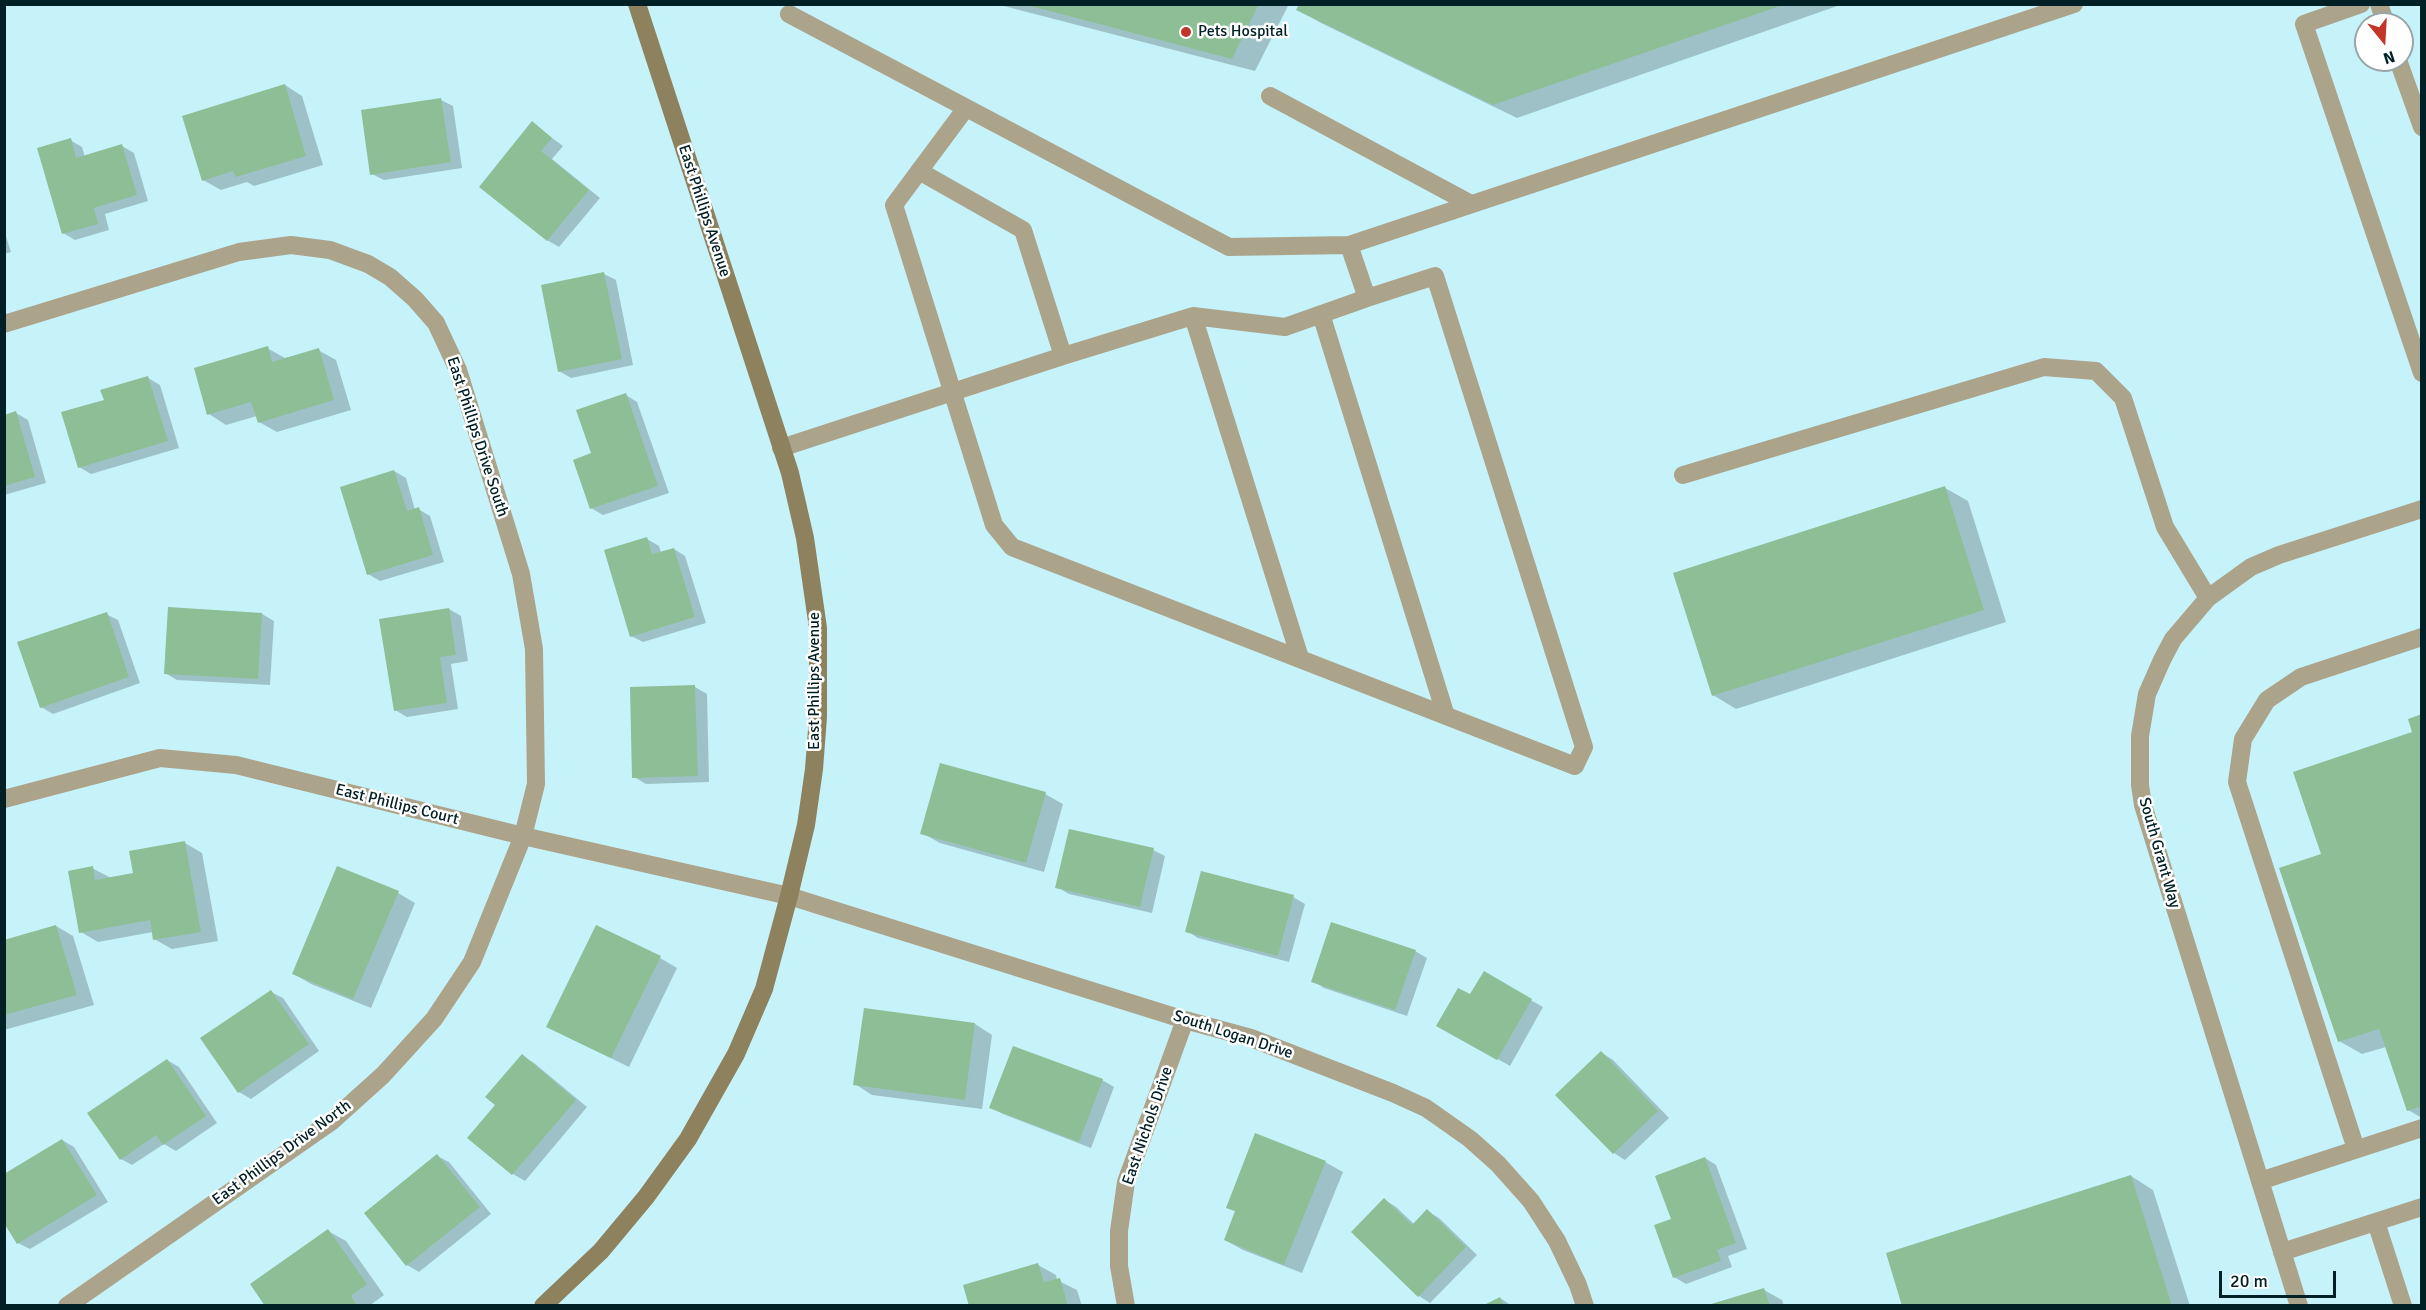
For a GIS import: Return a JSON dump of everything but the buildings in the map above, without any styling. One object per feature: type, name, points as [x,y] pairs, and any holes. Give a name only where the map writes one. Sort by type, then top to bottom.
[{"type":"street","name":"East Phillips Avenue","points":[[543,1305],[601,1251],[646,1197],[688,1139],[736,1054],[764,989],[789,896],[806,825],[819,717],[818,628],[805,538],[782,448],[637,4]]},
{"type":"street","points":[[789,14],[1229,247],[1349,244],[2074,4]]},
{"type":"street","points":[[2361,4],[2304,24],[2421,373]]},
{"type":"street","points":[[2402,72],[2421,127]]},
{"type":"street","points":[[1270,96],[1471,204]]},
{"type":"street","points":[[782,448],[952,393],[1063,356],[1193,316],[1285,327],[1435,276],[1584,747],[1575,766],[1012,548],[994,525],[952,393],[894,206],[966,108]]},
{"type":"street","points":[[919,171],[1023,230],[1063,356]]},
{"type":"street","points":[[1349,244],[1367,298]]},
{"type":"street","name":"East Phillips Drive South","points":[[4,324],[239,252],[291,245],[330,250],[368,264],[390,277],[415,299],[436,323],[458,370],[521,574],[534,649],[536,701],[536,784],[524,837]]},
{"type":"street","points":[[1321,314],[1446,716]]},
{"type":"street","points":[[1193,316],[1300,658]]},
{"type":"street","points":[[1683,475],[2043,367],[2096,371],[2123,398],[2165,526],[2208,598]]},
{"type":"street","name":"South Grant Way","points":[[2299,1305],[2143,805],[2140,785],[2140,736],[2147,694],[2173,639],[2208,598],[2251,567],[2279,555],[2421,509]]},
{"type":"street","points":[[2356,1149],[2237,782],[2243,739],[2267,700],[2301,677],[2421,637]]},
{"type":"street","name":"East Phillips Court","points":[[4,799],[160,758],[236,765],[524,837],[789,896]]},
{"type":"street","name":"East Phillips Drive North","points":[[68,1305],[332,1121],[384,1075],[434,1019],[472,962],[524,837]]},
{"type":"street","name":"South Logan Drive","points":[[789,896],[1185,1020],[1251,1038],[1426,1108],[1498,1164],[1531,1201],[1557,1241],[1585,1305]]},
{"type":"street","name":"East Nichols Drive","points":[[1126,1305],[1119,1266],[1119,1231],[1126,1182],[1185,1020]]},
{"type":"street","points":[[2260,1181],[2421,1128]]},
{"type":"street","points":[[2282,1252],[2421,1207]]},
{"type":"street","points":[[2376,1222],[2403,1305]]},
{"type":"place","name":"Pets Hospital","points":[[1186,32]]}]
